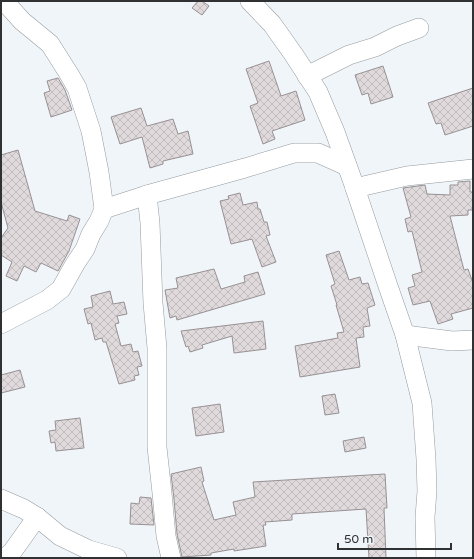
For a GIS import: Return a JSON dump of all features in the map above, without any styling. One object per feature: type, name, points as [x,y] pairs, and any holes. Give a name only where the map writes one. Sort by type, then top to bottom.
[{"type":"street","points":[[1,324],[46,300],[61,289],[85,249],[104,209],[91,131],[77,88],[50,44],[22,22],[4,1]]},
{"type":"street","points":[[250,1],[272,24],[318,92],[335,132],[405,335],[422,403],[427,491],[425,517],[426,558]]},
{"type":"street","points":[[307,76],[350,56],[419,28]]},
{"type":"street","points":[[104,209],[147,195],[294,153],[318,153],[347,166]]},
{"type":"street","points":[[355,188],[407,176],[473,169]]},
{"type":"street","points":[[147,195],[157,348],[157,447],[166,536],[172,558]]},
{"type":"street","points":[[405,335],[452,341],[473,340]]},
{"type":"street","points":[[1,498],[37,517],[60,536],[89,550],[117,558]]},
{"type":"street","points":[[5,558],[12,552],[37,517]]},
{"type":"building","points":[[198,1],[202,1],[209,6],[202,15],[192,8]]},
{"type":"building","points":[[269,61],[281,96],[296,91],[305,120],[272,131],[275,139],[263,144],[250,106],[258,103],[246,69]]},
{"type":"building","points":[[383,66],[393,97],[371,104],[368,93],[362,95],[355,75]]},
{"type":"building","points":[[58,78],[65,90],[72,110],[51,117],[44,93],[50,91],[47,81]]},
{"type":"building","points":[[473,88],[473,126],[445,135],[441,123],[436,124],[428,103]]},
{"type":"building","points":[[141,108],[147,126],[173,119],[178,134],[188,131],[193,154],[163,161],[163,164],[150,168],[142,137],[120,144],[111,117]]},
{"type":"building","points":[[18,150],[35,211],[67,221],[69,215],[80,219],[69,251],[58,271],[41,263],[36,272],[24,266],[17,281],[6,276],[12,262],[1,255],[1,238],[8,228],[1,202],[1,155]]},
{"type":"building","points":[[470,181],[470,192],[473,192],[473,210],[468,210],[468,215],[450,216],[464,270],[468,269],[473,283],[473,308],[451,314],[453,319],[438,324],[430,301],[413,305],[408,288],[415,286],[412,275],[422,272],[412,231],[408,232],[405,219],[411,217],[403,188],[425,185],[427,194],[450,195],[450,185],[458,185],[458,182]]},
{"type":"building","points":[[240,193],[243,205],[257,202],[258,209],[260,209],[264,222],[267,222],[270,235],[266,236],[276,262],[262,267],[252,239],[231,244],[220,201],[229,199],[228,196]]},
{"type":"building","points":[[339,251],[349,280],[360,277],[362,284],[368,283],[375,305],[367,308],[370,326],[363,327],[364,337],[356,338],[360,367],[300,377],[295,346],[338,338],[337,333],[344,332],[331,286],[335,284],[326,255]]},
{"type":"building","points":[[214,269],[221,289],[245,282],[244,276],[258,272],[265,294],[177,320],[176,316],[170,318],[165,290],[178,288],[176,278]]},
{"type":"building","points":[[110,291],[113,304],[124,302],[127,314],[117,316],[119,323],[115,324],[121,346],[131,344],[133,352],[138,351],[142,366],[137,367],[139,375],[134,376],[135,380],[119,384],[106,342],[103,342],[102,338],[95,340],[91,323],[88,324],[84,309],[93,307],[91,296]]},
{"type":"building","points":[[263,321],[266,349],[234,353],[232,336],[202,345],[203,348],[190,352],[188,346],[186,347],[181,331]]},
{"type":"building","points":[[20,370],[25,387],[1,393],[1,375]]},
{"type":"building","points":[[335,394],[339,413],[325,415],[322,396]]},
{"type":"building","points":[[220,404],[224,432],[196,436],[192,408]]},
{"type":"building","points":[[80,418],[84,448],[56,451],[55,442],[51,443],[49,431],[56,430],[55,421]]},
{"type":"building","points":[[364,437],[366,448],[345,452],[343,441]]},
{"type":"building","points":[[201,467],[204,481],[202,482],[214,520],[236,515],[233,502],[255,497],[253,482],[385,474],[387,508],[384,508],[386,558],[369,558],[366,509],[292,514],[292,520],[265,522],[266,525],[263,525],[266,546],[234,551],[234,549],[211,553],[211,555],[182,557],[177,534],[171,474]]},
{"type":"building","points":[[140,497],[151,498],[154,525],[130,524],[131,503],[139,504]]}]
